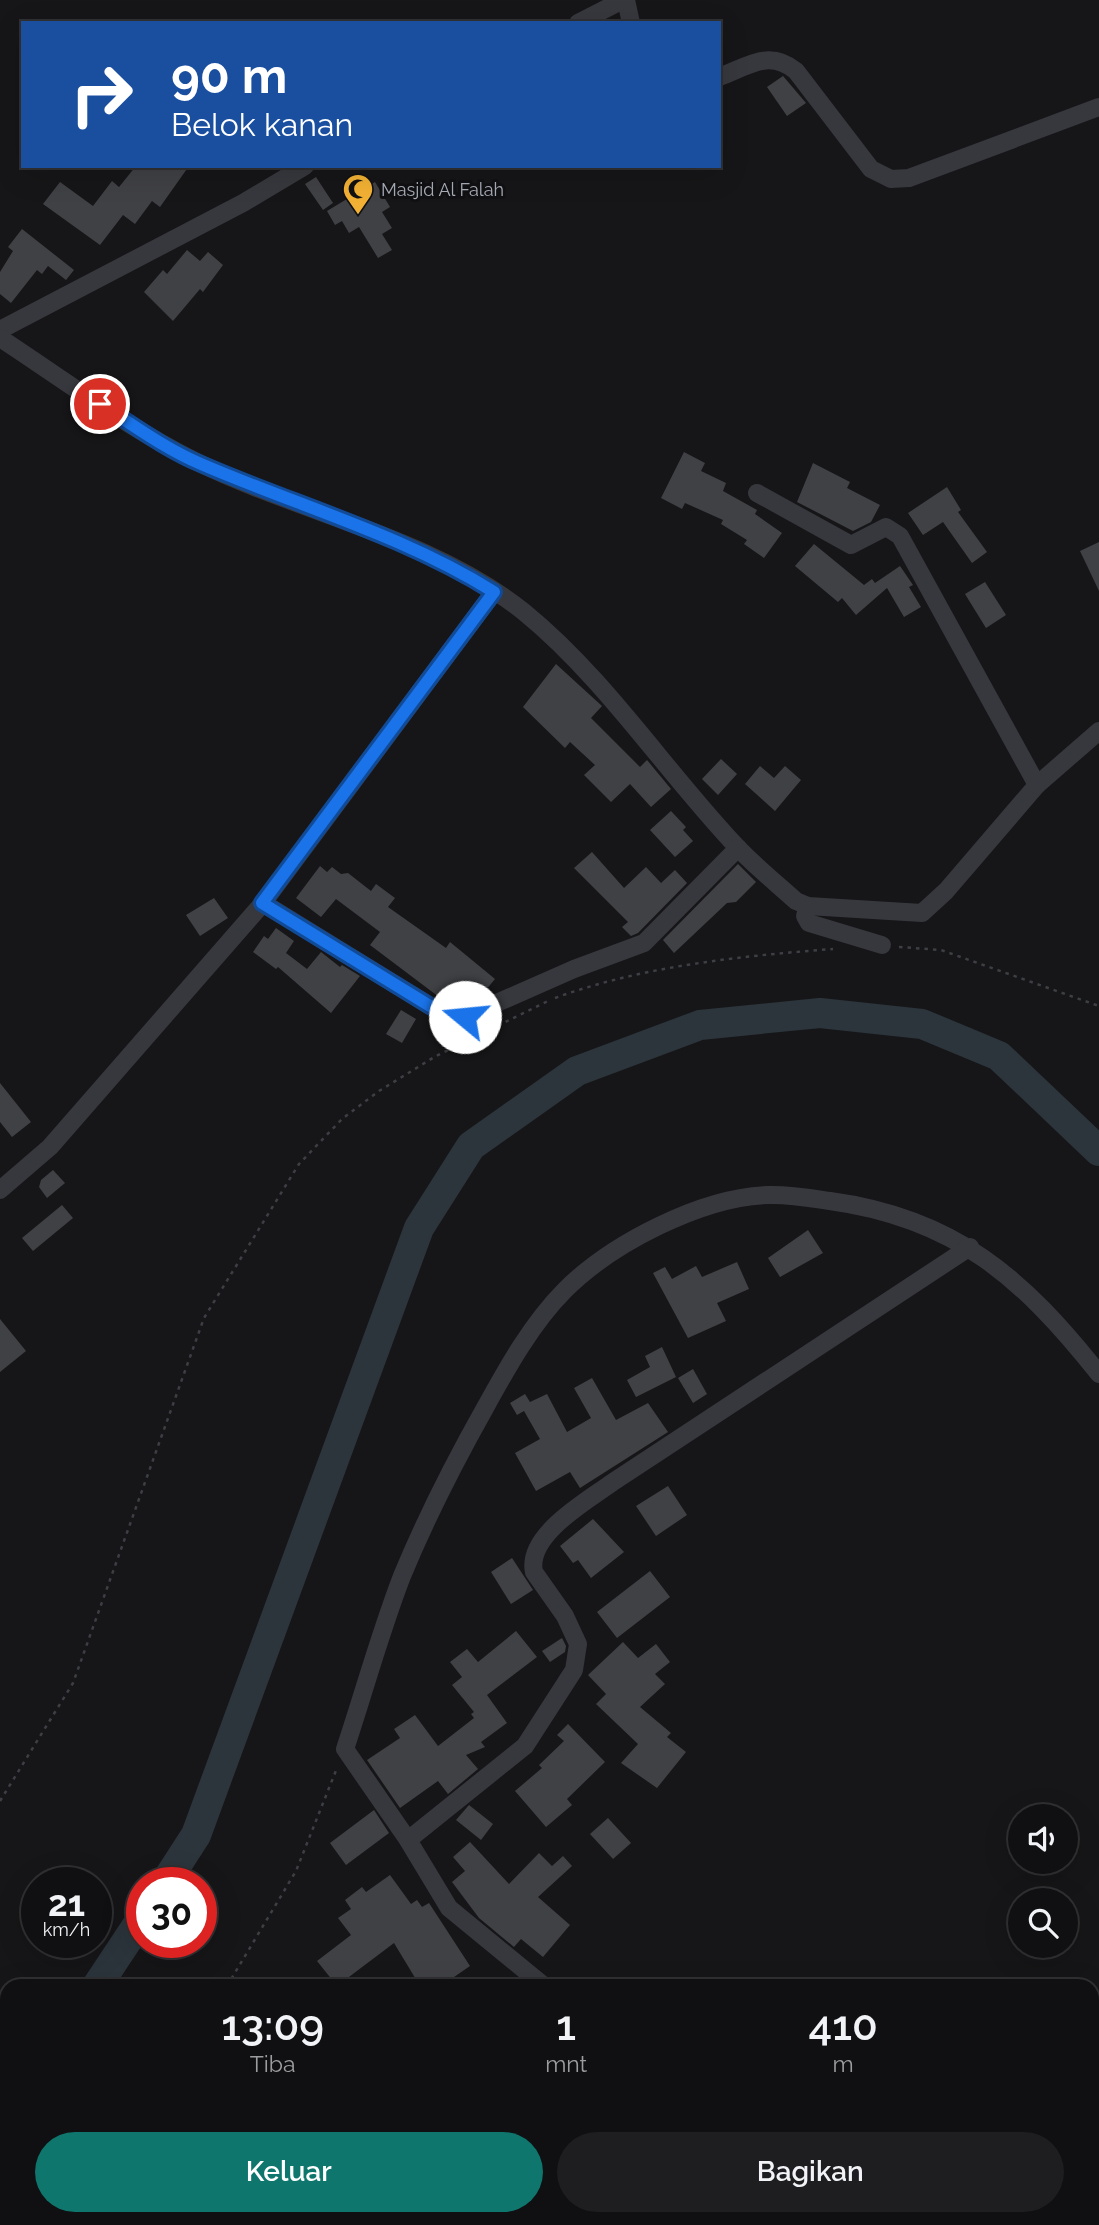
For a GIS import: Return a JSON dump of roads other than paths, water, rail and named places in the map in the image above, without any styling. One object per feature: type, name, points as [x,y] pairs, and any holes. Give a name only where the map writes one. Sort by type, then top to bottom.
[{"type":"street","points":[[582,21],[624,0],[630,21]]},
{"type":"street","points":[[721,76],[763,61],[780,60],[796,71],[871,169],[891,179],[909,178],[1099,107]]},
{"type":"street","points":[[0,330],[243,203],[302,168]]},
{"type":"street","points":[[0,338],[152,437],[198,463],[345,520],[462,572],[524,612],[587,674],[738,848],[796,901],[808,906],[922,913],[946,891],[1037,785],[1099,731]]},
{"type":"street","points":[[757,493],[851,545],[886,527],[900,536],[1037,785]]},
{"type":"street","points":[[0,1190],[50,1147],[262,903],[494,592]]},
{"type":"street","points":[[262,903],[448,1017],[465,1017],[574,969],[644,943],[738,848]]},
{"type":"street","points":[[808,906],[805,916],[809,923],[882,945]]},
{"type":"street","points":[[535,1979],[449,1908],[408,1840],[345,1749],[402,1577],[447,1476],[520,1349],[565,1290],[636,1238],[719,1203],[767,1195],[857,1205],[899,1215],[970,1247],[1038,1301],[1099,1374]]},
{"type":"street","points":[[408,1840],[525,1746],[574,1670],[578,1644],[565,1616],[534,1572],[534,1557],[544,1537],[613,1482],[970,1247]]},
{"type":"waterway","points":[[175,1867],[196,1835],[419,1228],[471,1146],[577,1071],[700,1025],[820,1013],[922,1024],[999,1056],[1099,1151]]},
{"type":"waterway","points":[[102,1979],[126,1942]]},
{"type":"place","name":"Masjid Al Falah","points":[[358,216]]}]
